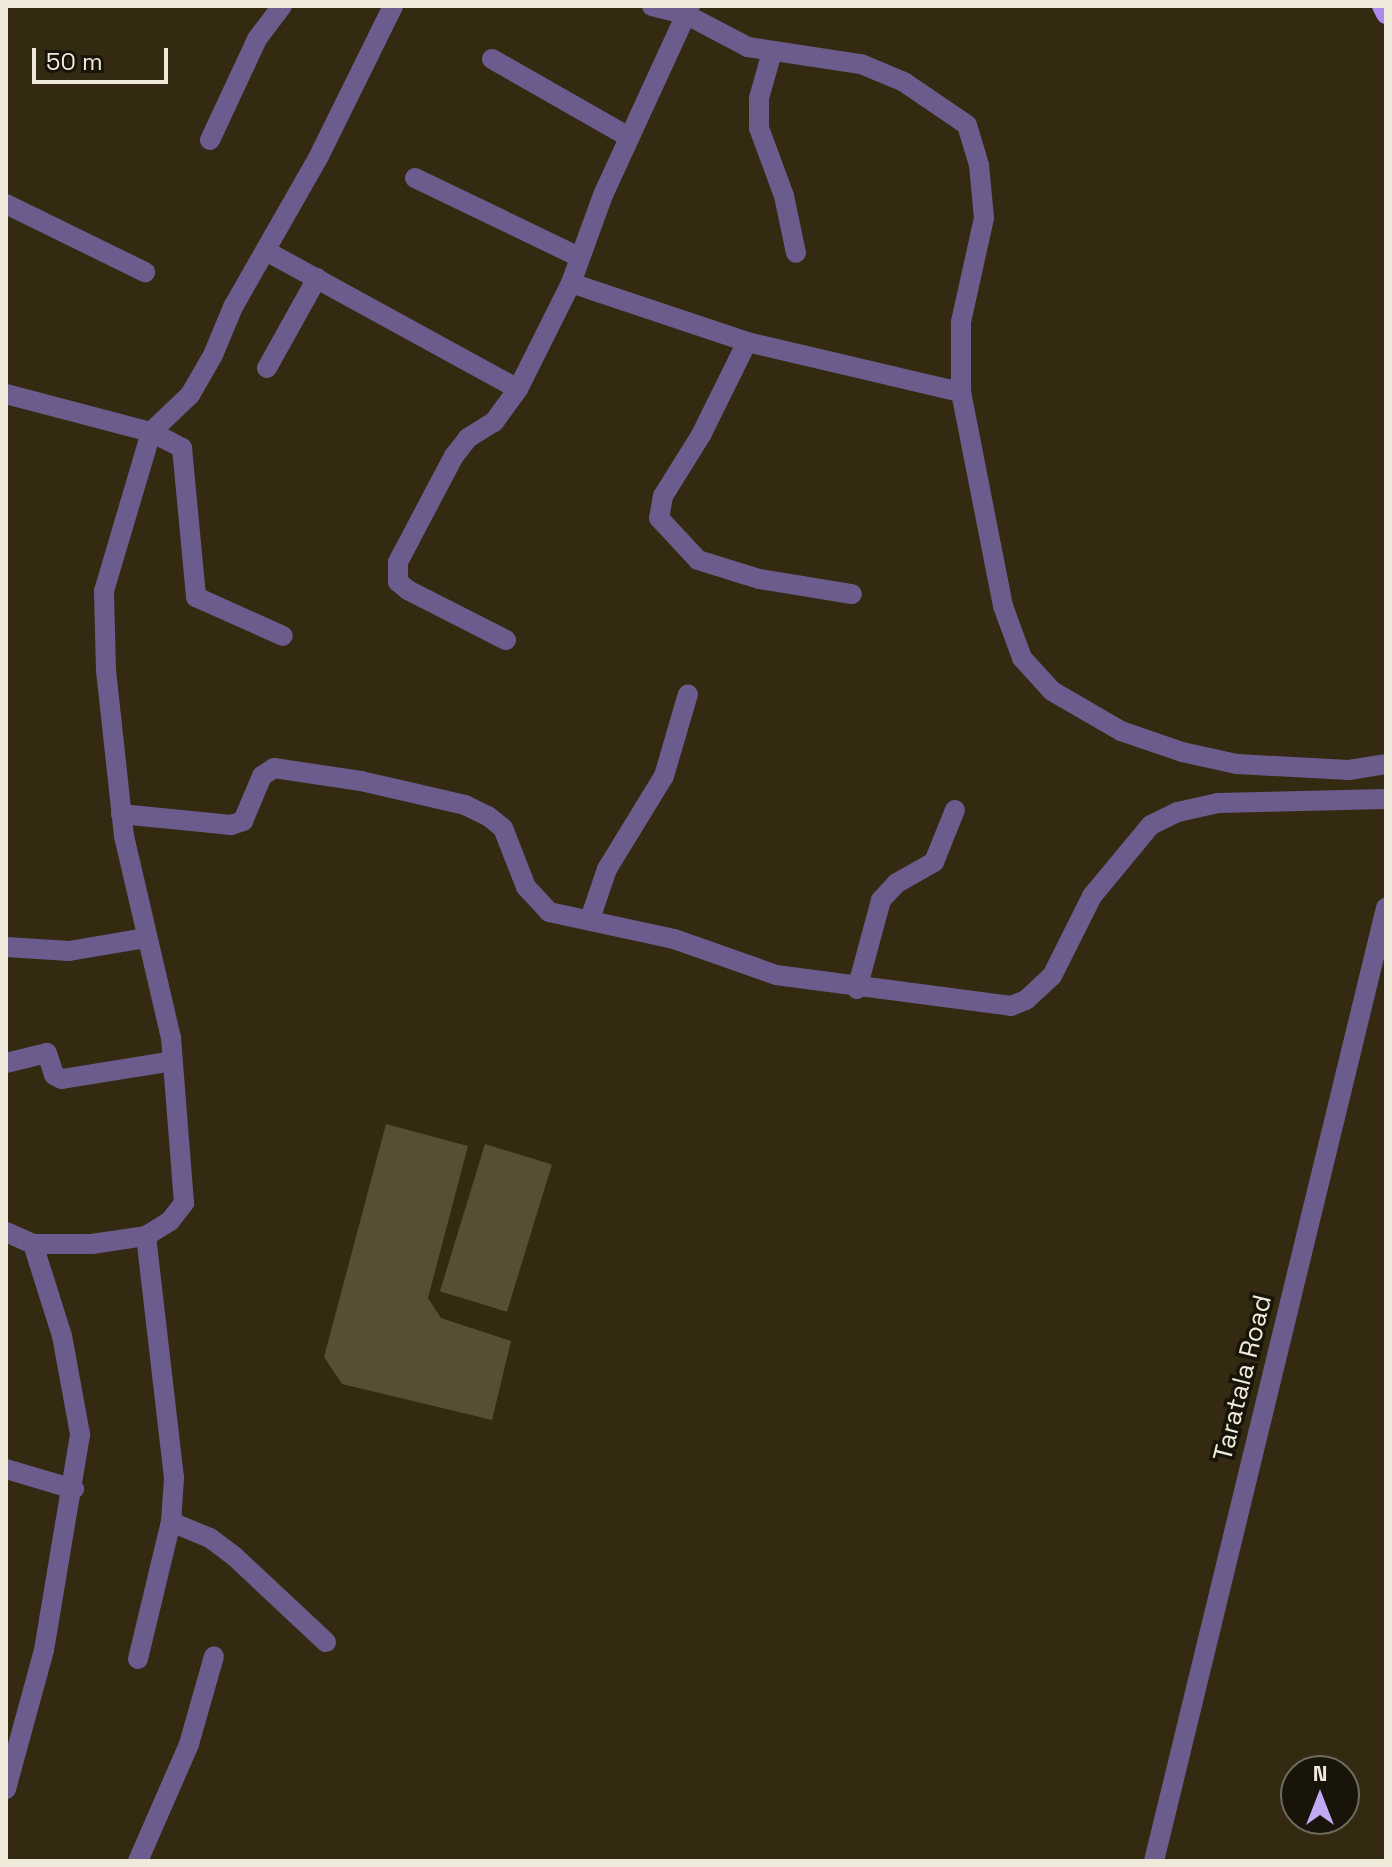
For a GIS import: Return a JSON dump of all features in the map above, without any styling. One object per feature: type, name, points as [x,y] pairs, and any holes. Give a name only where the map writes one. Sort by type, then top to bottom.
[{"type":"main road","points":[[1382,6],[1386,14]]},
{"type":"street","points":[[210,140],[257,39],[282,6]]},
{"type":"street","points":[[6,1232],[33,1244],[92,1244],[146,1236],[170,1221],[184,1203],[173,1061],[121,814],[102,617],[112,555],[151,432],[190,395],[393,6]]},
{"type":"street","points":[[652,6],[689,11],[748,47],[861,64],[904,82],[967,125],[979,165],[984,218],[961,322],[961,392],[1003,606],[1022,658],[1052,691],[1121,731],[1182,752],[1237,764],[1349,770],[1386,764]]},
{"type":"street","points":[[506,640],[408,590],[396,573],[454,456],[468,438],[494,422],[518,389],[571,283],[629,137],[689,11]]},
{"type":"street","points":[[772,52],[759,98],[759,128],[784,196],[796,253]]},
{"type":"street","points":[[492,59],[629,137]]},
{"type":"street","points":[[415,178],[579,257]]},
{"type":"street","points":[[6,204],[145,272]]},
{"type":"street","points":[[266,251],[518,389]]},
{"type":"street","points":[[267,368],[317,278]]},
{"type":"street","points":[[571,283],[747,342],[961,392]]},
{"type":"street","points":[[747,342],[701,435],[663,496],[659,518],[698,560],[759,579],[852,594]]},
{"type":"street","points":[[6,394],[151,432],[174,442],[185,458],[196,597],[283,636]]},
{"type":"street","points":[[590,919],[607,869],[664,776],[688,694]]},
{"type":"street","points":[[121,814],[231,825],[247,815],[262,776],[280,767],[421,794],[488,816],[503,828],[538,905],[674,939],[776,975],[857,989],[1011,1006],[1026,1000],[1052,976],[1104,878],[1151,825],[1178,812],[1218,803],[1386,799]]},
{"type":"street","points":[[857,989],[881,900],[897,883],[934,862],[955,810]]},
{"type":"street","name":"Taratala Road","points":[[1154,1861],[1386,908]]},
{"type":"street","points":[[6,947],[69,951],[145,938]]},
{"type":"street","points":[[6,1063],[47,1053],[54,1075],[62,1079],[173,1061]]},
{"type":"street","points":[[138,1659],[171,1522],[174,1478],[146,1236]]},
{"type":"street","points":[[6,1789],[44,1650],[74,1489],[80,1434],[74,1391],[33,1244]]},
{"type":"street","points":[[6,1469],[74,1489]]},
{"type":"street","points":[[171,1522],[210,1538],[234,1556],[326,1642]]},
{"type":"street","points":[[138,1861],[189,1744],[214,1656]]},
{"type":"building","points":[[386,1124],[468,1146],[428,1298],[441,1318],[511,1341],[492,1420],[342,1384],[324,1357]]},
{"type":"building","points":[[485,1144],[552,1164],[507,1312],[440,1291]]}]
